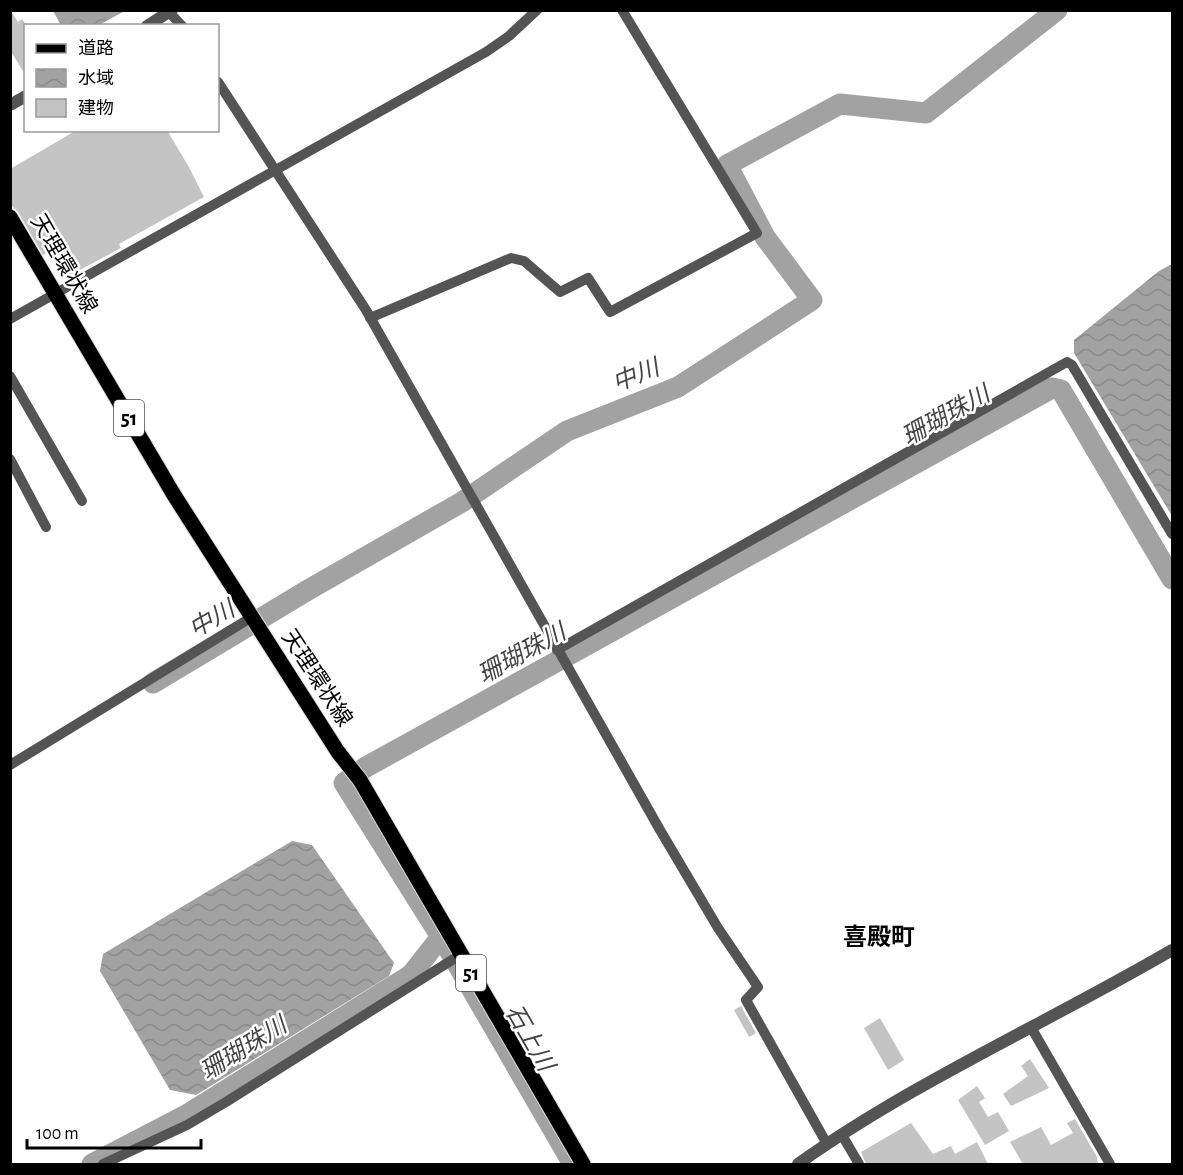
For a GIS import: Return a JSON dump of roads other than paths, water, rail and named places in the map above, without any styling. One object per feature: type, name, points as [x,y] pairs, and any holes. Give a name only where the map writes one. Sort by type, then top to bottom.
[{"type":"main road","name":"天理環状線","points":[[10,217],[174,495],[338,752],[356,774],[583,1164]]},
{"type":"street","points":[[10,319],[486,52],[509,36],[537,10]]},
{"type":"street","points":[[370,318],[511,258],[524,261],[560,292],[588,278],[610,312],[757,233],[622,10]]},
{"type":"street","points":[[150,24],[169,11],[180,24]]},
{"type":"street","points":[[219,84],[370,318],[567,668],[718,928],[758,987],[746,1000],[827,1144]]},
{"type":"street","points":[[10,105],[24,97]]},
{"type":"street","points":[[558,652],[1067,362],[1072,365],[1173,534]]},
{"type":"street","points":[[10,376],[82,501]]},
{"type":"street","points":[[10,459],[46,526]]},
{"type":"street","points":[[10,765],[256,623]]},
{"type":"street","points":[[798,1164],[827,1144],[940,1077],[1032,1029],[1173,950]]},
{"type":"street","points":[[104,1164],[187,1125],[460,955]]},
{"type":"street","points":[[1032,1029],[1110,1164]]},
{"type":"street","points":[[842,1135],[859,1164]]},
{"type":"water","points":[[53,11],[125,11],[101,24],[60,24]]},
{"type":"water","points":[[1172,264],[1172,516],[1074,353],[1074,340],[1159,271]]},
{"type":"water","points":[[292,841],[312,845],[394,963],[389,976],[196,1095],[170,1090],[100,971],[103,954]]},
{"type":"waterway","name":"中川","points":[[153,683],[308,590],[462,502],[567,431],[678,387],[812,300],[765,237],[727,165],[840,104],[926,113],[1057,10]]},
{"type":"waterway","name":"珊瑚珠川","points":[[573,1164],[448,948],[344,783],[366,767],[1052,388],[1061,390],[1172,579]]},
{"type":"waterway","name":"珊瑚珠川","points":[[92,1164],[188,1114],[411,975],[440,938]]},
{"type":"district","name":"喜殿町","points":[[879,938]]},
{"type":"water label","name":"石上川","points":[[529,1038]]}]
